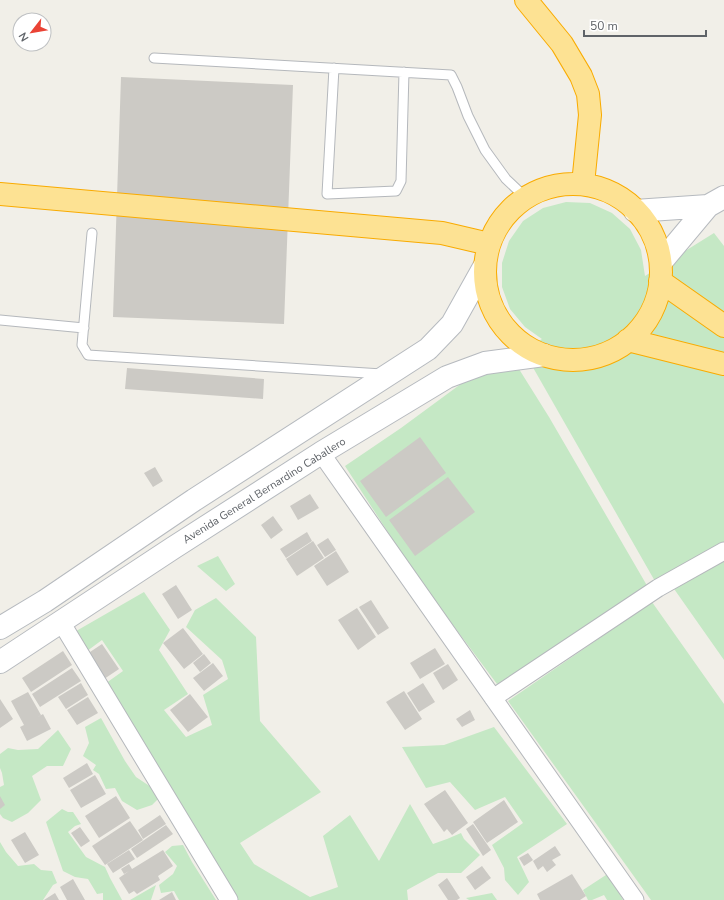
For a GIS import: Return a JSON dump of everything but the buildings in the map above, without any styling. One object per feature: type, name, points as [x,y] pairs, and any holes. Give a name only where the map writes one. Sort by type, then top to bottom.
[{"type":"highway","points":[[526,0],[562,44],[581,76],[588,94],[590,114],[583,184]]},
{"type":"highway","points":[[583,184],[604,189],[624,200],[635,211],[643,220],[656,242],[661,271],[658,297],[649,317],[634,336],[614,350],[592,358],[567,360],[544,355],[522,344],[505,326],[493,308],[486,287],[485,265],[489,244],[503,218],[525,197],[553,186],[583,184]]},
{"type":"highway","points":[[0,194],[442,233],[489,244]]},
{"type":"highway","points":[[661,271],[724,326]]},
{"type":"highway","points":[[628,340],[724,364]]},
{"type":"main road","points":[[635,211],[716,201]]},
{"type":"main road","points":[[661,271],[716,201]]},
{"type":"main road","points":[[0,628],[45,601],[181,508],[428,349],[452,324],[485,265]]},
{"type":"main road","name":"Avenida General Bernardino Caballero","points":[[0,662],[179,544],[321,453],[447,377],[485,363],[544,355]]},
{"type":"street","points":[[321,453],[635,900]]},
{"type":"street","points":[[492,698],[658,588],[724,551]]},
{"type":"street","points":[[61,622],[228,900]]},
{"type":"lane","points":[[154,58],[451,75],[468,116],[485,150],[506,179],[525,197]]},
{"type":"lane","points":[[334,68],[327,194],[396,191],[401,181],[404,72]]},
{"type":"lane","points":[[92,233],[82,345],[88,355],[389,374]]},
{"type":"lane","points":[[0,320],[84,328]]},
{"type":"green space","points":[[566,202],[590,203],[612,213],[630,229],[641,250],[645,276],[714,233],[724,246],[724,544],[656,583],[523,350],[542,339],[525,327],[510,309],[502,287],[502,263],[509,241],[523,221],[543,208]]},
{"type":"green space","points":[[507,350],[549,417],[649,589],[497,684],[417,577],[345,466],[401,428]]},
{"type":"green space","points":[[218,556],[235,584],[226,591],[197,566]]},
{"type":"green space","points":[[724,561],[724,660],[672,586]]},
{"type":"green space","points":[[144,592],[170,630],[159,650],[188,694],[164,710],[186,737],[212,725],[203,695],[228,679],[222,660],[186,627],[195,610],[216,598],[256,637],[260,721],[321,792],[240,843],[254,864],[310,897],[338,887],[323,836],[350,815],[379,861],[410,804],[433,844],[461,833],[464,839],[480,855],[461,873],[438,873],[407,890],[408,900],[237,900],[102,686],[123,671],[102,640],[83,654],[71,634]]},
{"type":"green space","points":[[652,602],[724,704],[724,900],[651,900],[508,701]]},
{"type":"green space","points":[[101,718],[125,761],[136,777],[157,791],[158,799],[152,805],[137,810],[122,801],[115,788],[106,789],[99,774],[93,770],[96,765],[83,756],[89,743],[85,727]]},
{"type":"green space","points":[[494,727],[567,824],[517,857],[529,882],[518,895],[505,880],[504,868],[492,845],[523,823],[505,797],[475,810],[450,782],[426,788],[402,747],[444,745]]},
{"type":"green space","points":[[58,730],[71,749],[63,766],[47,766],[32,776],[41,800],[28,813],[12,822],[3,818],[0,814],[0,787],[4,785],[0,768],[0,754],[8,748],[18,750],[38,749]]},
{"type":"green space","points":[[62,809],[68,812],[73,812],[81,824],[75,826],[68,832],[86,857],[105,867],[122,900],[103,900],[103,893],[97,894],[88,879],[75,877],[63,871],[46,822]]},
{"type":"green space","points":[[0,842],[18,866],[34,864],[41,870],[52,871],[57,883],[53,885],[43,900],[0,900]]},
{"type":"green space","points":[[183,845],[216,900],[179,900],[174,891],[161,893],[159,885],[173,874],[177,866],[165,852],[172,846]]},
{"type":"green space","points":[[609,873],[623,900],[607,900],[604,895],[588,900],[583,890]]},
{"type":"green space","points":[[156,885],[151,900],[130,900]]},
{"type":"green space","points":[[492,893],[497,900],[469,900],[466,898]]}]
